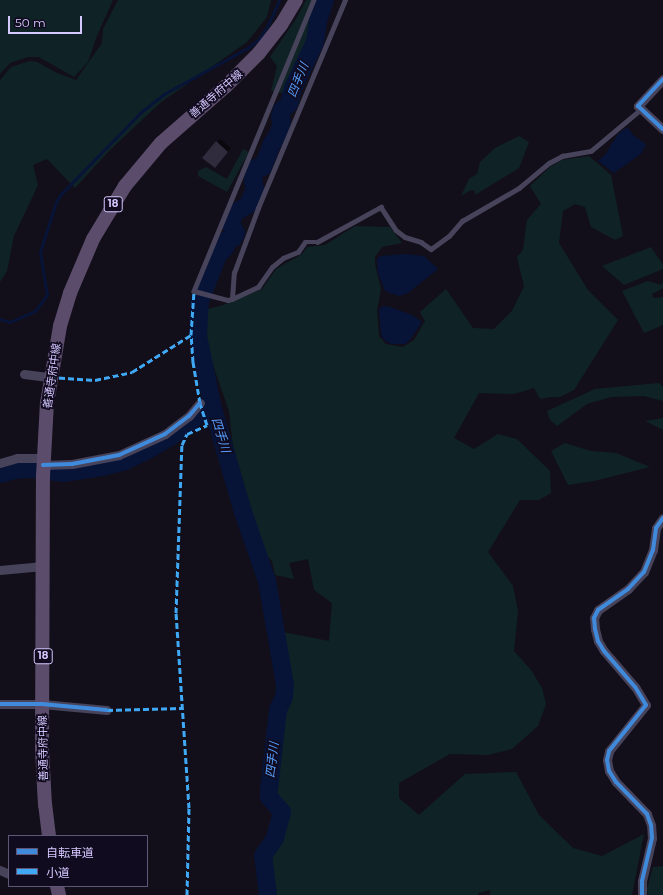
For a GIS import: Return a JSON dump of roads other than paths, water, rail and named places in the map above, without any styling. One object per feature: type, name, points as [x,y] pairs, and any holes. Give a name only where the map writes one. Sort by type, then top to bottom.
[{"type":"main road","name":"善通寺府中線","points":[[49,835],[43,782],[43,467],[50,377],[60,326],[70,293],[93,239],[107,213],[125,186],[161,143],[230,82],[259,53],[282,25],[296,0]]},
{"type":"street","points":[[663,79],[638,106],[663,129]]},
{"type":"street","points":[[24,374],[50,377]]},
{"type":"street","points":[[0,463],[17,458],[43,467],[72,464],[119,455],[165,434],[189,416],[200,403]]},
{"type":"street","points":[[642,895],[642,881],[652,838],[651,825],[647,814],[616,782],[609,771],[607,760],[610,751],[646,705],[635,687],[604,652],[598,641],[594,618],[598,610],[628,589],[644,572],[653,550],[656,528],[663,518]]},
{"type":"street","points":[[0,570],[43,566]]},
{"type":"street","points":[[0,704],[42,704],[107,710]]},
{"type":"lane","points":[[314,0],[194,291],[230,300],[258,287],[272,267],[283,258],[298,252],[305,242],[317,242],[381,207],[396,230],[405,237],[421,242],[431,249],[449,236],[462,221],[519,188],[549,163],[562,156],[591,151],[641,108]]},
{"type":"lane","points":[[230,300],[234,273],[258,208],[345,0]]},
{"type":"water","points":[[627,127],[634,136],[646,144],[642,153],[614,173],[598,161],[605,155],[618,134]]},
{"type":"water","points":[[406,254],[424,256],[438,269],[408,293],[399,296],[385,291],[378,273],[377,260],[380,256]]},
{"type":"water","points":[[387,306],[412,315],[422,322],[410,340],[405,344],[391,344],[383,339],[381,334],[379,310],[381,307]]},
{"type":"waterway","points":[[0,319],[10,322],[35,311],[47,295],[40,252],[56,202],[61,194],[141,112],[164,94],[249,47],[259,39],[268,25],[279,0]]},
{"type":"waterway","name":"四手川","points":[[268,895],[263,856],[275,838],[282,812],[269,797],[269,790],[278,710],[284,697],[285,685],[267,581],[243,512],[213,409],[198,336],[200,301],[218,255],[225,248],[227,240],[233,238],[236,233],[231,225],[234,213],[248,205],[255,189],[253,180],[256,168],[263,167],[272,144],[279,133],[282,121],[280,117],[282,110],[289,104],[293,88],[315,42],[318,21],[325,0]]},
{"type":"waterway","points":[[0,474],[15,470],[31,469],[63,473],[103,467],[125,461],[148,450],[180,431],[201,413],[213,409]]}]
